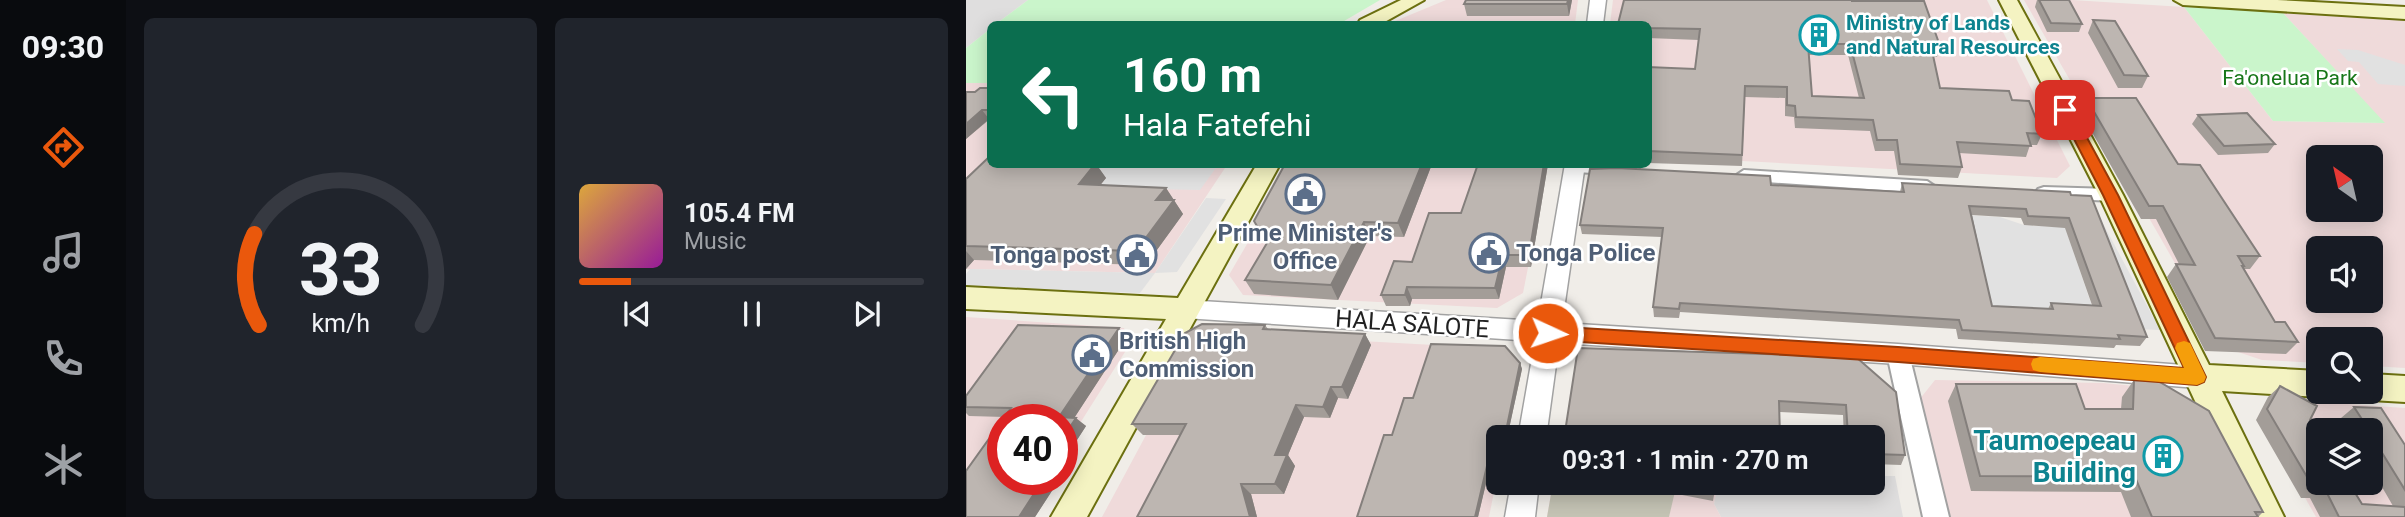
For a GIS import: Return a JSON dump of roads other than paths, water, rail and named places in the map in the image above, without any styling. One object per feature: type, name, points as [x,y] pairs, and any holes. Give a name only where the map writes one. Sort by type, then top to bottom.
[{"type":"main road","points":[[1373,21],[1415,0]]},
{"type":"main road","points":[[2008,0],[2111,195],[2267,517]]},
{"type":"main road","points":[[2183,0],[2405,13]]},
{"type":"main road","points":[[1068,517],[1267,168]]},
{"type":"main road","name":"HALA SĀLOTE","points":[[966,298],[1184,309]]},
{"type":"main road","name":"HALA SĀLOTE","points":[[2197,377],[2306,383]]},
{"type":"main road","points":[[2383,388],[2405,389]]},
{"type":"street","points":[[1595,21],[1598,0]]},
{"type":"street","points":[[1534,425],[1575,168]]},
{"type":"street","points":[[1615,168],[1641,170]]},
{"type":"street","points":[[1721,175],[1950,188]]},
{"type":"street","points":[[2030,192],[2111,195]]},
{"type":"street","name":"HALA SĀLOTE","points":[[1184,309],[1898,354],[2197,377]]},
{"type":"street","points":[[1898,354],[1936,517]]},
{"type":"street","points":[[1520,517],[1523,495]]},
{"type":"place","name":"Ministry of Lands and Natural Resources","points":[[1819,35]]},
{"type":"place","name":"Prime Minister's Office","points":[[1305,194]]},
{"type":"place","name":"Tonga Police","points":[[1489,253]]},
{"type":"place","name":"Tonga post","points":[[1137,255]]},
{"type":"place","name":"British High Commission","points":[[1092,355]]},
{"type":"place","name":"Taumoepeau Building","points":[[2163,456]]},
{"type":"park label","name":"Fa'onelua Park","points":[[2290,78]]}]
